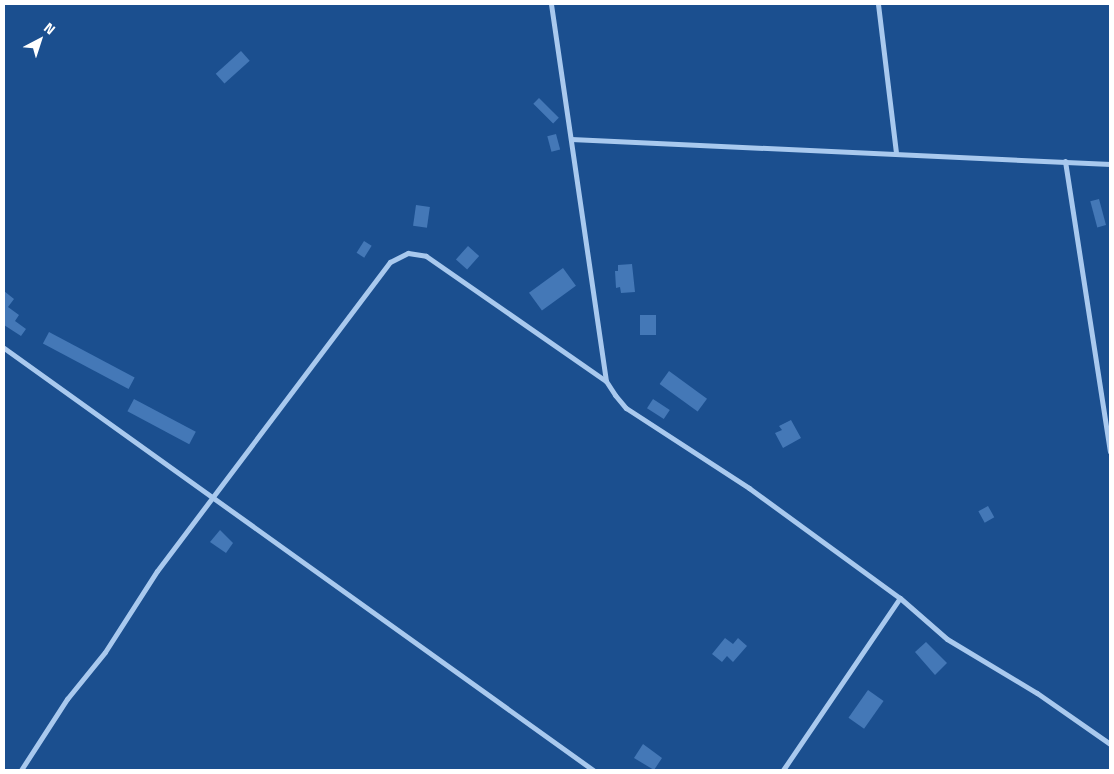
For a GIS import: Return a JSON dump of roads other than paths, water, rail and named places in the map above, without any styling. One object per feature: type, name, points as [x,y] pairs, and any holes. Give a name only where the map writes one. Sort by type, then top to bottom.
[{"type":"street","points":[[551,4],[606,381]]},
{"type":"street","points":[[878,4],[896,153]]},
{"type":"street","points":[[571,139],[1110,164]]},
{"type":"street","points":[[1065,161],[1110,452]]},
{"type":"street","points":[[20,770],[67,699],[105,652],[156,571],[390,262],[408,253],[426,256],[606,381],[626,408],[749,488],[900,598],[948,638],[1037,693],[1110,744]]},
{"type":"street","points":[[4,348],[214,496],[593,770]]},
{"type":"street","points":[[783,770],[900,598]]}]
